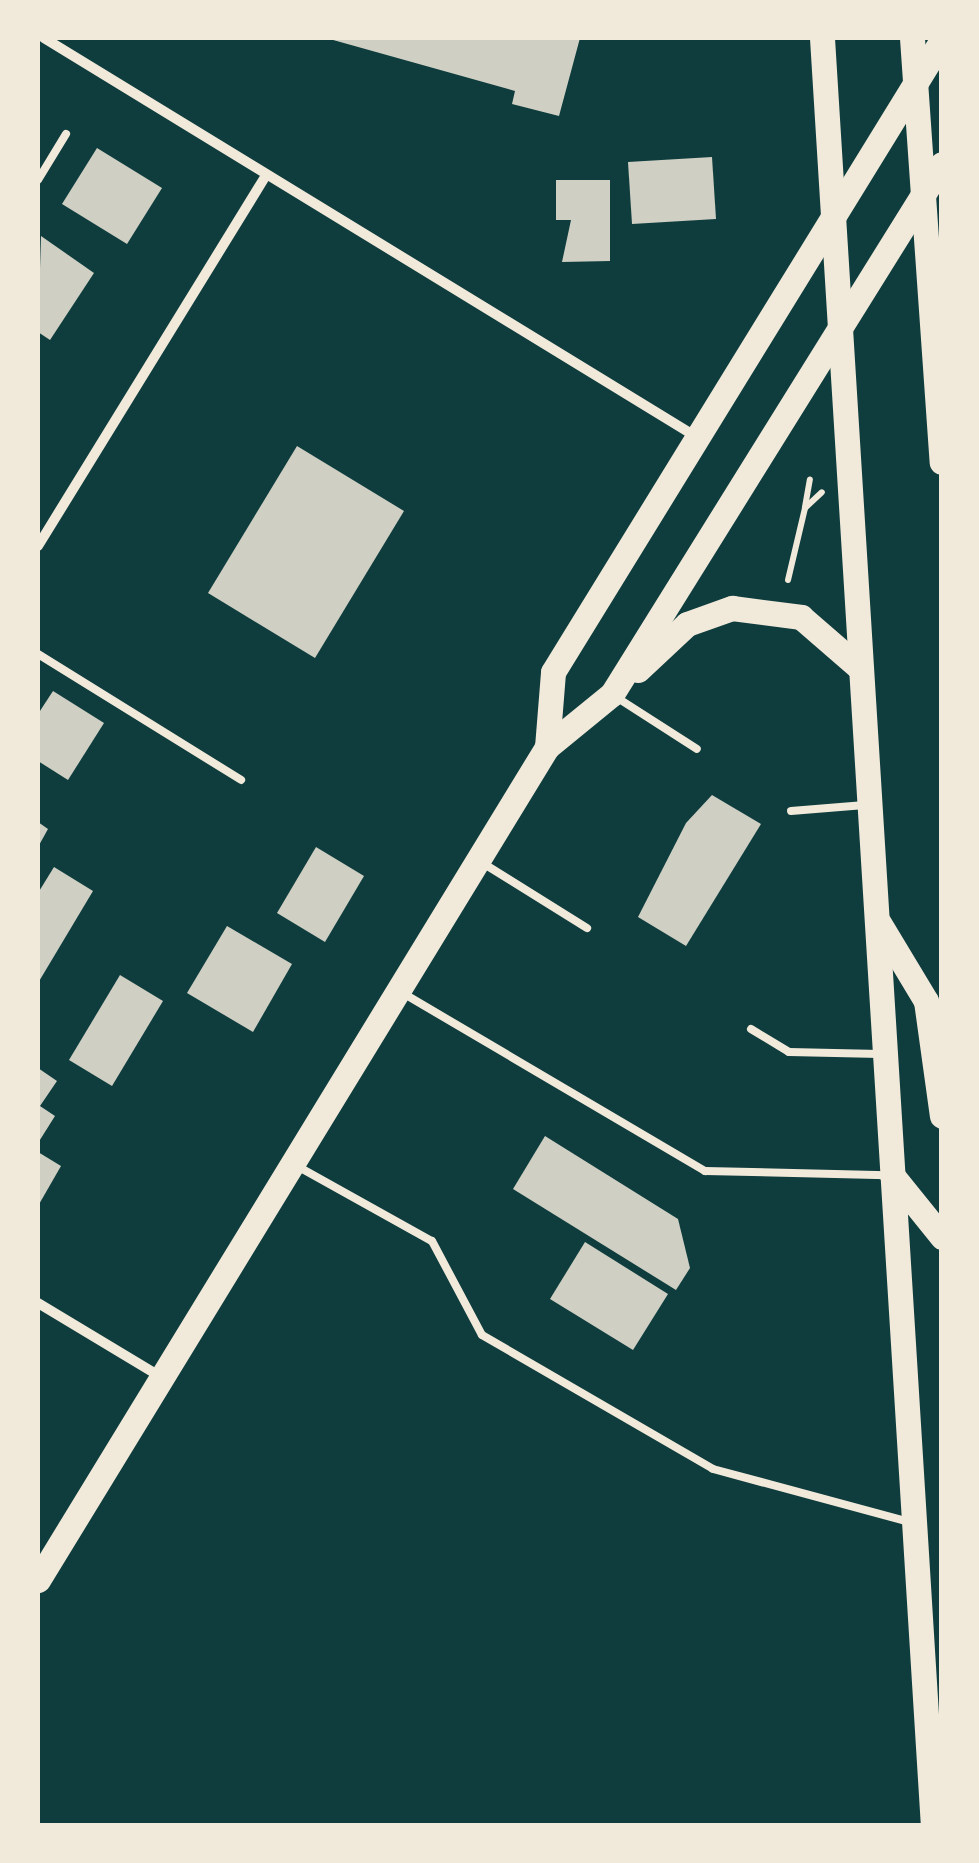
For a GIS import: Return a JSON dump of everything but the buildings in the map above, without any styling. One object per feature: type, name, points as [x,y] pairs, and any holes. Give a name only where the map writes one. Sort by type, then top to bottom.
[{"type":"main road","points":[[822,38],[933,1826]]},
{"type":"main road","points":[[912,38],[941,450]]},
{"type":"main road","points":[[547,746],[552,672],[942,40]]},
{"type":"main road","points":[[612,694],[942,164]]},
{"type":"main road","points":[[38,1580],[547,746],[612,694],[687,624],[732,608],[801,618],[861,669]]},
{"type":"main road","points":[[876,919],[926,1001],[942,1116]]},
{"type":"main road","points":[[892,1175],[942,1237]]},
{"type":"street","points":[[44,38],[696,436]]},
{"type":"street","points":[[38,546],[266,176]]},
{"type":"street","points":[[38,1302],[162,1378]]},
{"type":"lane","points":[[38,180],[66,134]]},
{"type":"lane","points":[[38,654],[241,780]]},
{"type":"lane","points":[[612,694],[697,749]]},
{"type":"lane","points":[[791,811],[870,804]]},
{"type":"lane","points":[[478,860],[588,928]]},
{"type":"lane","points":[[398,990],[705,1171],[892,1175]]},
{"type":"lane","points":[[752,1029],[789,1052],[885,1054]]},
{"type":"lane","points":[[293,1163],[432,1241],[482,1335],[680,1450],[713,1469],[913,1522]]},
{"type":"path","points":[[788,580],[810,479]]},
{"type":"path","points":[[805,508],[823,491]]}]
